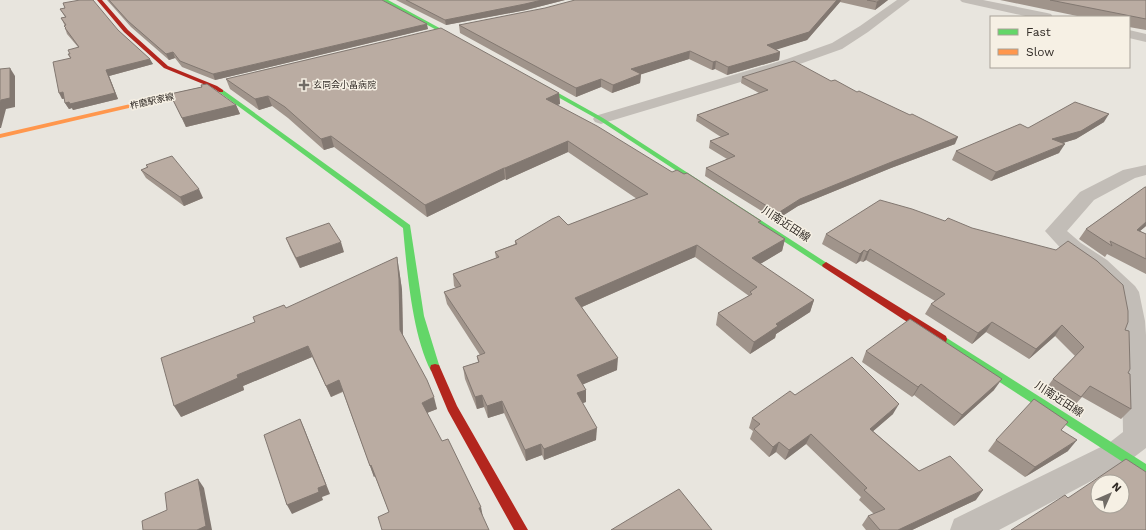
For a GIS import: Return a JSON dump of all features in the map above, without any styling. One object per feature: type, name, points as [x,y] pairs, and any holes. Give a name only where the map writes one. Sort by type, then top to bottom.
[{"type":"main road","points":[[99,0],[126,31],[166,67],[215,87],[407,227],[413,281],[428,351],[452,408],[521,530]]},
{"type":"main road","points":[[384,0],[471,46]]},
{"type":"main road","points":[[428,35],[459,28]]},
{"type":"main road","name":"川南近田線","points":[[526,77],[601,119],[1119,452],[1146,471]]},
{"type":"main road","name":"柞磨駅家線","points":[[0,136],[231,83]]},
{"type":"street","points":[[601,119],[792,62],[837,46],[864,29],[904,0]]},
{"type":"street","points":[[966,0],[1042,16]]},
{"type":"street","points":[[966,530],[1119,452],[1138,438],[1134,321],[1127,292],[1099,265],[1073,248],[1055,231],[1087,196],[1129,174],[1146,170]]},
{"type":"building","points":[[80,0],[93,0],[118,30],[150,59],[106,70],[115,93],[70,104],[69,102],[65,103],[63,92],[59,93],[53,62],[71,58],[68,54],[70,54],[68,50],[79,47],[64,26],[66,25],[61,18],[66,17],[60,9],[65,8],[63,3]]},
{"type":"building","points":[[109,0],[382,0],[427,24],[213,74],[180,61],[173,52],[166,54],[128,21]]},
{"type":"building","points":[[406,0],[542,0],[445,20]]},
{"type":"building","points":[[575,0],[837,0],[809,32],[767,45],[780,52],[728,67],[716,61],[713,62],[690,51],[631,69],[641,74],[613,85],[601,79],[576,88],[459,25],[545,8]]},
{"type":"building","points":[[867,0],[880,0],[877,2]]},
{"type":"building","points":[[1050,0],[1146,0],[1146,19]]},
{"type":"building","points":[[441,28],[559,93],[546,99],[597,126],[672,172],[677,170],[684,174],[687,173],[761,221],[758,222],[785,239],[752,258],[814,300],[776,324],[778,326],[754,342],[718,313],[752,294],[750,292],[757,287],[697,245],[575,298],[618,358],[577,375],[586,390],[577,393],[597,428],[544,449],[541,444],[525,450],[502,401],[487,406],[482,395],[475,397],[463,367],[479,362],[477,356],[485,353],[444,292],[461,286],[453,274],[499,257],[495,252],[517,244],[515,241],[552,219],[559,216],[568,225],[648,194],[568,141],[504,168],[425,205],[331,136],[321,139],[285,107],[268,96],[255,99],[226,79]]},
{"type":"building","points":[[794,61],[831,81],[835,80],[857,92],[859,91],[910,115],[912,114],[958,137],[800,199],[778,213],[706,168],[735,156],[710,141],[729,134],[697,115],[768,90],[742,77]]},
{"type":"building","points":[[10,68],[10,98],[1,100],[0,102],[0,69]]},
{"type":"building","points":[[207,84],[236,105],[182,118],[170,94],[202,87],[201,85]]},
{"type":"building","points":[[1075,102],[1109,114],[1081,131],[1052,139],[1065,144],[996,172],[956,151],[1020,124],[1028,128]]},
{"type":"building","points":[[172,156],[199,189],[180,197],[141,170],[148,167],[146,165]]},
{"type":"building","points":[[1145,187],[1146,222],[1137,230],[1146,234],[1146,259],[1110,241],[1112,246],[1086,229]]},
{"type":"building","points":[[880,200],[912,209],[945,221],[948,218],[972,228],[1056,250],[1068,241],[1097,261],[1123,285],[1128,311],[1128,322],[1125,330],[1129,331],[1130,369],[1128,373],[1130,374],[1131,409],[1090,386],[1081,397],[1053,379],[1084,347],[1062,325],[1036,349],[992,322],[978,333],[931,304],[945,294],[870,249],[867,252],[864,250],[860,254],[826,234]]},
{"type":"building","points":[[329,223],[341,242],[296,258],[286,238]]},
{"type":"building","points":[[397,257],[400,330],[427,380],[434,397],[422,403],[442,441],[448,439],[481,507],[479,508],[489,530],[382,530],[378,517],[389,512],[371,465],[370,466],[339,380],[326,386],[308,346],[237,375],[238,378],[174,406],[161,358],[255,322],[253,317],[284,305],[286,308]]},
{"type":"building","points":[[910,319],[1002,379],[962,415],[921,384],[918,387],[866,351]]},
{"type":"building","points":[[852,357],[899,404],[870,429],[919,471],[950,456],[983,490],[898,530],[880,530],[868,516],[885,509],[864,490],[867,488],[811,434],[789,450],[779,442],[773,447],[754,429],[760,424],[752,418],[790,391],[795,395]]},
{"type":"building","points":[[1034,399],[1068,422],[1061,430],[1077,440],[1035,467],[996,440]]},
{"type":"building","points":[[300,419],[326,485],[318,488],[319,492],[287,505],[264,435]]},
{"type":"building","points":[[1126,459],[1146,472],[1146,530],[1011,530],[1065,495],[1068,498],[1090,483],[1090,514],[1130,514],[1130,474],[1104,474]]},
{"type":"building","points":[[198,479],[206,526],[197,530],[143,530],[142,521],[167,510],[165,493]]},
{"type":"building","points":[[679,489],[712,530],[611,530]]},
{"type":"traffic: fast","points":[[384,0],[464,43]]},
{"type":"traffic: fast","points":[[533,81],[601,119],[826,265]]},
{"type":"traffic: fast","points":[[221,91],[407,227],[416,299],[424,334],[435,368]]},
{"type":"traffic: fast","points":[[942,339],[1146,471]]},
{"type":"traffic: slow","points":[[0,136],[200,90]]},
{"type":"traffic: jam","points":[[99,0],[126,31],[166,67],[215,87],[221,91]]},
{"type":"traffic: jam","points":[[826,265],[942,339]]},
{"type":"traffic: jam","points":[[435,368],[452,408],[521,530]]},
{"type":"place","name":"玄同会小畠病院","points":[[304,85]]}]
